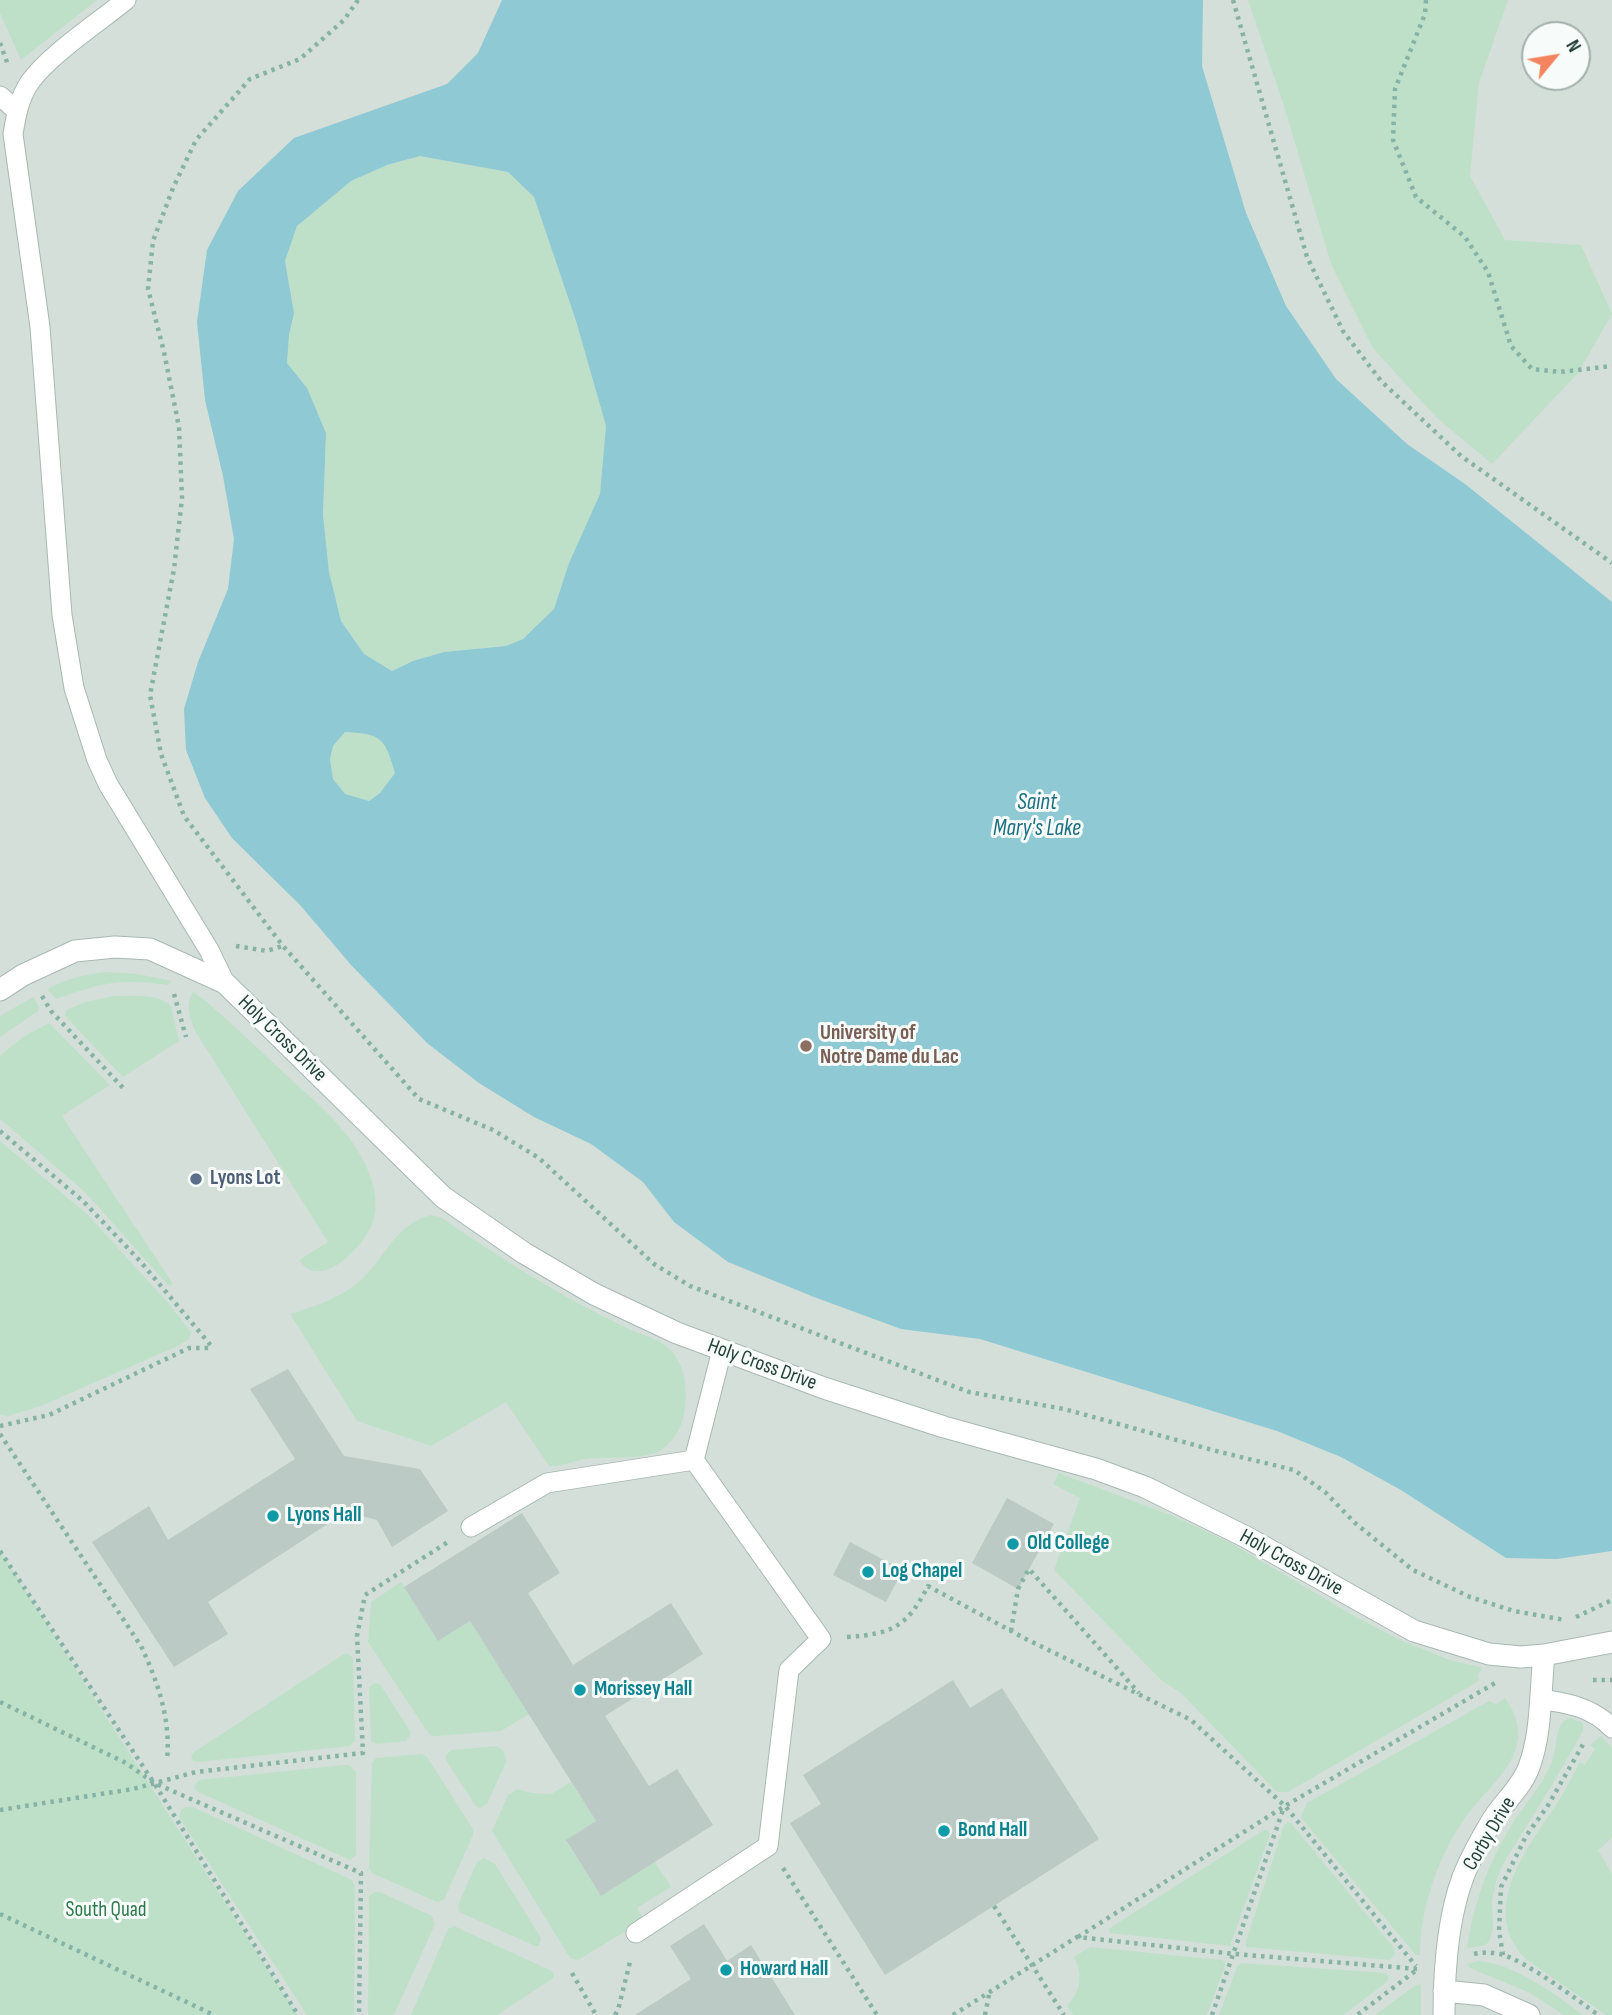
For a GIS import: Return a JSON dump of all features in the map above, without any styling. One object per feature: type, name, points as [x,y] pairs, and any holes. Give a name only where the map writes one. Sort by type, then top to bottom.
[{"type":"street","name":"Holy Cross Drive","points":[[0,990],[23,975],[75,951],[115,947],[150,949],[225,983],[443,1197],[524,1253],[594,1294],[677,1333],[824,1388],[920,1419],[1096,1469],[1145,1487],[1246,1536],[1414,1630],[1489,1654],[1521,1657],[1612,1642]]},
{"type":"street","name":"Corby Drive","points":[[1444,2015],[1444,1991],[1454,1911],[1463,1878],[1492,1820],[1530,1767],[1538,1731],[1544,1655]]},
{"type":"street","points":[[1444,1991],[1484,1995],[1529,2015]]},
{"type":"lane","points":[[126,0],[46,64],[29,83],[16,110],[13,134],[40,327],[62,615],[74,688],[97,760],[108,784],[209,950],[225,983]]},
{"type":"lane","points":[[0,96],[16,110]]},
{"type":"lane","points":[[636,1933],[768,1846],[789,1670],[821,1639],[694,1460],[722,1350]]},
{"type":"lane","points":[[471,1527],[547,1483],[694,1460]]},
{"type":"lane","points":[[1540,1699],[1574,1704],[1602,1719],[1612,1728]]},
{"type":"path","points":[[358,0],[344,20],[299,59],[250,79],[196,140],[173,188],[153,242],[148,289],[179,427],[182,498],[174,569],[150,695],[161,754],[184,816],[283,946],[419,1098],[494,1130],[539,1158],[654,1264],[690,1286],[970,1392],[1064,1409],[1294,1470],[1325,1492],[1355,1523],[1413,1570],[1470,1597],[1514,1611],[1567,1621],[1612,1600]]},
{"type":"path","points":[[1233,0],[1307,257],[1343,331],[1381,381],[1461,456],[1612,563]]},
{"type":"path","points":[[1426,0],[1425,14],[1395,89],[1394,140],[1416,197],[1465,237],[1488,272],[1511,346],[1532,369],[1560,372],[1612,366]]},
{"type":"path","points":[[209,950],[230,945],[267,951],[283,946]]},
{"type":"path","points":[[41,994],[51,1011],[125,1090]]},
{"type":"path","points":[[174,994],[186,1037]]},
{"type":"path","points":[[0,1131],[83,1201],[140,1261],[213,1348],[189,1348],[49,1415],[0,1426]]},
{"type":"path","points":[[0,1434],[141,1646],[153,1670],[162,1699],[169,1738],[167,1760]]},
{"type":"path","points":[[0,1811],[133,1789],[196,1772],[363,1753],[358,1636],[365,1595],[471,1527]]},
{"type":"path","points":[[0,1550],[154,1783],[298,2015]]},
{"type":"path","points":[[1011,1631],[1018,1589],[1029,1569],[1141,1695]]},
{"type":"path","points":[[821,1639],[860,1636],[897,1628],[917,1608],[928,1586],[1011,1631],[1191,1720],[1285,1806],[1419,1969]]},
{"type":"path","points":[[954,2015],[1285,1806],[1499,1681]]},
{"type":"path","points":[[0,1702],[126,1763],[154,1783],[361,1873],[359,2015]]},
{"type":"path","points":[[1503,1955],[1499,1931],[1501,1887],[1526,1836],[1547,1807],[1588,1737]]},
{"type":"path","points":[[1212,2015],[1285,1806]]},
{"type":"path","points":[[768,1846],[877,2015]]},
{"type":"path","points":[[994,1906],[1063,2015]]},
{"type":"path","points":[[0,1914],[214,2015]]},
{"type":"path","points":[[615,2015],[636,1933]]},
{"type":"path","points":[[1077,1937],[1235,1954],[1419,1969]]},
{"type":"path","points":[[1357,2015],[1419,1969]]},
{"type":"path","points":[[572,1973],[596,2015]]},
{"type":"path","points":[[985,2015],[990,1990]]},
{"type":"shaded area","name":"University of Notre Dame du Lac","points":[[0,0],[1612,0],[1612,2015],[0,2015]]},
{"type":"green space","points":[[0,0],[97,0],[21,60],[0,13]]},
{"type":"green space","points":[[1248,0],[1508,0],[1479,83],[1470,176],[1505,240],[1581,245],[1612,314],[1578,373],[1492,464],[1436,417],[1372,347],[1331,264],[1284,106]]},
{"type":"green space","points":[[420,156],[508,172],[534,197],[576,321],[606,426],[600,494],[569,563],[554,609],[523,639],[506,646],[444,652],[413,661],[392,671],[364,654],[341,621],[329,572],[323,515],[326,433],[307,388],[287,363],[294,313],[285,261],[297,226],[351,181],[387,165]]},
{"type":"green space","points":[[345,732],[380,740],[385,745],[396,773],[380,793],[368,801],[345,794],[333,779],[330,759],[333,746]]},
{"type":"green space","points":[[109,972],[138,974],[171,981],[168,985],[111,983],[56,999],[47,989],[77,977]]},
{"type":"green space","points":[[193,992],[325,1111],[349,1137],[367,1168],[375,1199],[373,1222],[361,1243],[330,1269],[308,1269],[299,1260],[328,1242],[195,1031],[189,1007]]},
{"type":"green space","points":[[113,996],[144,996],[166,1002],[171,1006],[179,1041],[123,1077],[65,1016],[66,1010],[85,1002]]},
{"type":"green space","points":[[33,997],[39,1007],[38,1011],[0,1037],[0,1016]]},
{"type":"green space","points":[[49,1023],[110,1085],[62,1116],[173,1284],[169,1286],[85,1192],[0,1119],[0,1056],[23,1037]]},
{"type":"green space","points":[[0,1141],[88,1215],[191,1332],[189,1339],[180,1345],[41,1406],[8,1416],[0,1415]]},
{"type":"green space","points":[[432,1215],[442,1218],[554,1289],[601,1315],[659,1341],[670,1350],[680,1363],[686,1393],[682,1423],[671,1441],[658,1452],[647,1455],[586,1459],[549,1466],[506,1402],[431,1446],[357,1421],[290,1314],[328,1301],[354,1286],[401,1232],[420,1219]]},
{"type":"green space","points":[[1059,1473],[1173,1516],[1229,1542],[1400,1640],[1450,1660],[1483,1668],[1478,1674],[1479,1681],[1288,1792],[1277,1792],[1181,1693],[1161,1680],[1054,1570],[1080,1498],[1053,1484]]},
{"type":"green space","name":"South Quad","points":[[0,1551],[297,2015],[0,2015]]},
{"type":"green space","points":[[401,1582],[438,1641],[470,1621],[529,1714],[501,1731],[432,1736],[427,1731],[368,1642],[371,1602]]},
{"type":"green space","points":[[344,1654],[349,1654],[353,1659],[355,1741],[350,1746],[193,1761],[191,1757],[194,1752]]},
{"type":"green space","points":[[375,1683],[380,1684],[410,1731],[406,1741],[377,1744],[371,1741],[369,1687]]},
{"type":"green space","points":[[1505,1698],[1515,1717],[1518,1734],[1515,1750],[1498,1779],[1462,1822],[1445,1853],[1427,1904],[1420,1955],[1416,1955],[1301,1817],[1307,1803],[1489,1701],[1496,1704]]},
{"type":"green space","points":[[1570,1718],[1583,1723],[1583,1731],[1503,1864],[1492,1901],[1493,1929],[1489,1942],[1483,1946],[1467,1948],[1478,1899],[1489,1868],[1513,1823],[1547,1772],[1553,1758],[1558,1731]]},
{"type":"green space","points":[[1601,1736],[1612,1748],[1612,1838],[1598,1850],[1612,1874],[1612,2015],[1606,2015],[1527,1960],[1513,1941],[1506,1922],[1507,1901],[1521,1860],[1580,1762],[1585,1765],[1595,1749],[1590,1745]]},
{"type":"green space","points":[[496,1746],[504,1752],[506,1762],[487,1804],[479,1808],[446,1760],[446,1755],[451,1750]]},
{"type":"green space","points":[[422,1754],[427,1757],[473,1829],[473,1835],[444,1900],[437,1902],[372,1873],[369,1868],[372,1763],[376,1758]]},
{"type":"green space","points":[[349,1765],[356,1772],[356,1855],[350,1860],[196,1791],[194,1787],[200,1780]]},
{"type":"green space","points":[[571,1782],[596,1821],[566,1841],[601,1896],[655,1862],[671,1887],[637,1908],[644,1920],[578,1960],[570,1958],[492,1831],[508,1795],[517,1789],[551,1794]]},
{"type":"green space","points":[[193,1807],[352,1880],[355,1887],[354,2015],[307,2015],[179,1817],[181,1810]]},
{"type":"green space","points":[[1287,1822],[1291,1823],[1394,1948],[1395,1954],[1390,1960],[1246,1947]]},
{"type":"green space","points":[[1264,1830],[1270,1834],[1230,1946],[1110,1933],[1109,1929],[1113,1926]]},
{"type":"green space","points":[[484,1858],[495,1864],[541,1938],[539,1946],[459,1912],[458,1905],[477,1862]]},
{"type":"green space","points":[[374,1892],[380,1892],[432,1916],[435,1924],[394,2015],[368,2015],[369,1897]]},
{"type":"green space","points":[[454,1926],[552,1971],[554,1976],[497,2015],[411,2015],[448,1929]]},
{"type":"green space","points":[[1090,1947],[1222,1960],[1225,1966],[1207,2015],[1073,2015],[1067,2006],[1079,1983],[1079,1970],[1074,1957]]},
{"type":"green space","points":[[1478,1961],[1519,1973],[1583,2015],[1564,2015],[1528,1992],[1470,1968],[1467,1964]]},
{"type":"green space","points":[[1241,1963],[1386,1973],[1389,1978],[1343,2015],[1219,2015],[1237,1967]]},
{"type":"green space","points":[[1421,1984],[1421,2015],[1375,2015],[1416,1985]]},
{"type":"water","name":"Saint Mary's Lake","points":[[502,0],[1203,0],[1202,66],[1246,213],[1286,306],[1336,379],[1407,444],[1465,484],[1612,602],[1612,1551],[1557,1559],[1506,1558],[1401,1490],[1341,1457],[1277,1431],[980,1339],[901,1329],[728,1262],[674,1222],[643,1182],[591,1144],[534,1117],[479,1083],[427,1043],[352,966],[300,905],[232,838],[205,798],[186,750],[184,709],[198,662],[228,589],[234,539],[205,400],[197,322],[207,250],[238,191],[294,138],[447,84],[478,53]],"holes":[[[420,156],[508,172],[534,197],[576,321],[606,426],[600,494],[569,563],[554,609],[523,639],[506,646],[444,652],[413,661],[392,671],[364,654],[341,621],[329,572],[323,515],[326,433],[307,388],[287,363],[294,313],[285,261],[297,226],[351,181],[387,165]],[[345,732],[374,737],[385,745],[388,752],[395,773],[380,793],[369,801],[345,794],[333,779],[330,759],[333,746]]]},
{"type":"building","name":"Lyons Hall","points":[[288,1369],[344,1456],[420,1469],[448,1511],[392,1547],[377,1520],[346,1512],[208,1602],[228,1634],[174,1667],[92,1542],[149,1506],[168,1540],[295,1459],[250,1389]]},
{"type":"building","name":"Old College","points":[[1007,1498],[1054,1524],[1018,1589],[972,1563]]},
{"type":"building","name":"Morissey Hall","points":[[522,1513],[560,1573],[528,1593],[573,1665],[671,1603],[703,1654],[605,1716],[649,1786],[677,1769],[713,1825],[601,1896],[566,1840],[596,1821],[470,1621],[438,1641],[404,1587]]},
{"type":"building","name":"Log Chapel","points":[[850,1542],[903,1570],[886,1602],[833,1575]]},
{"type":"building","name":"Bond Hall","points":[[953,1680],[970,1708],[1002,1688],[1099,1839],[885,1975],[790,1823],[821,1804],[803,1775]]},
{"type":"building","name":"Howard Hall","points":[[704,1924],[727,1961],[751,1945],[795,2015],[635,2015],[691,1979],[670,1946]]},
{"type":"place","name":"University of Notre Dame du Lac","points":[[806,1046]]},
{"type":"place","name":"Lyons Lot","points":[[196,1179]]},
{"type":"place","name":"Lyons Hall","points":[[273,1516]]},
{"type":"place","name":"Old College","points":[[1013,1544]]},
{"type":"place","name":"Log Chapel","points":[[868,1572]]},
{"type":"place","name":"Morissey Hall","points":[[580,1690]]},
{"type":"place","name":"Bond Hall","points":[[944,1831]]},
{"type":"place","name":"Howard Hall","points":[[726,1970]]}]
